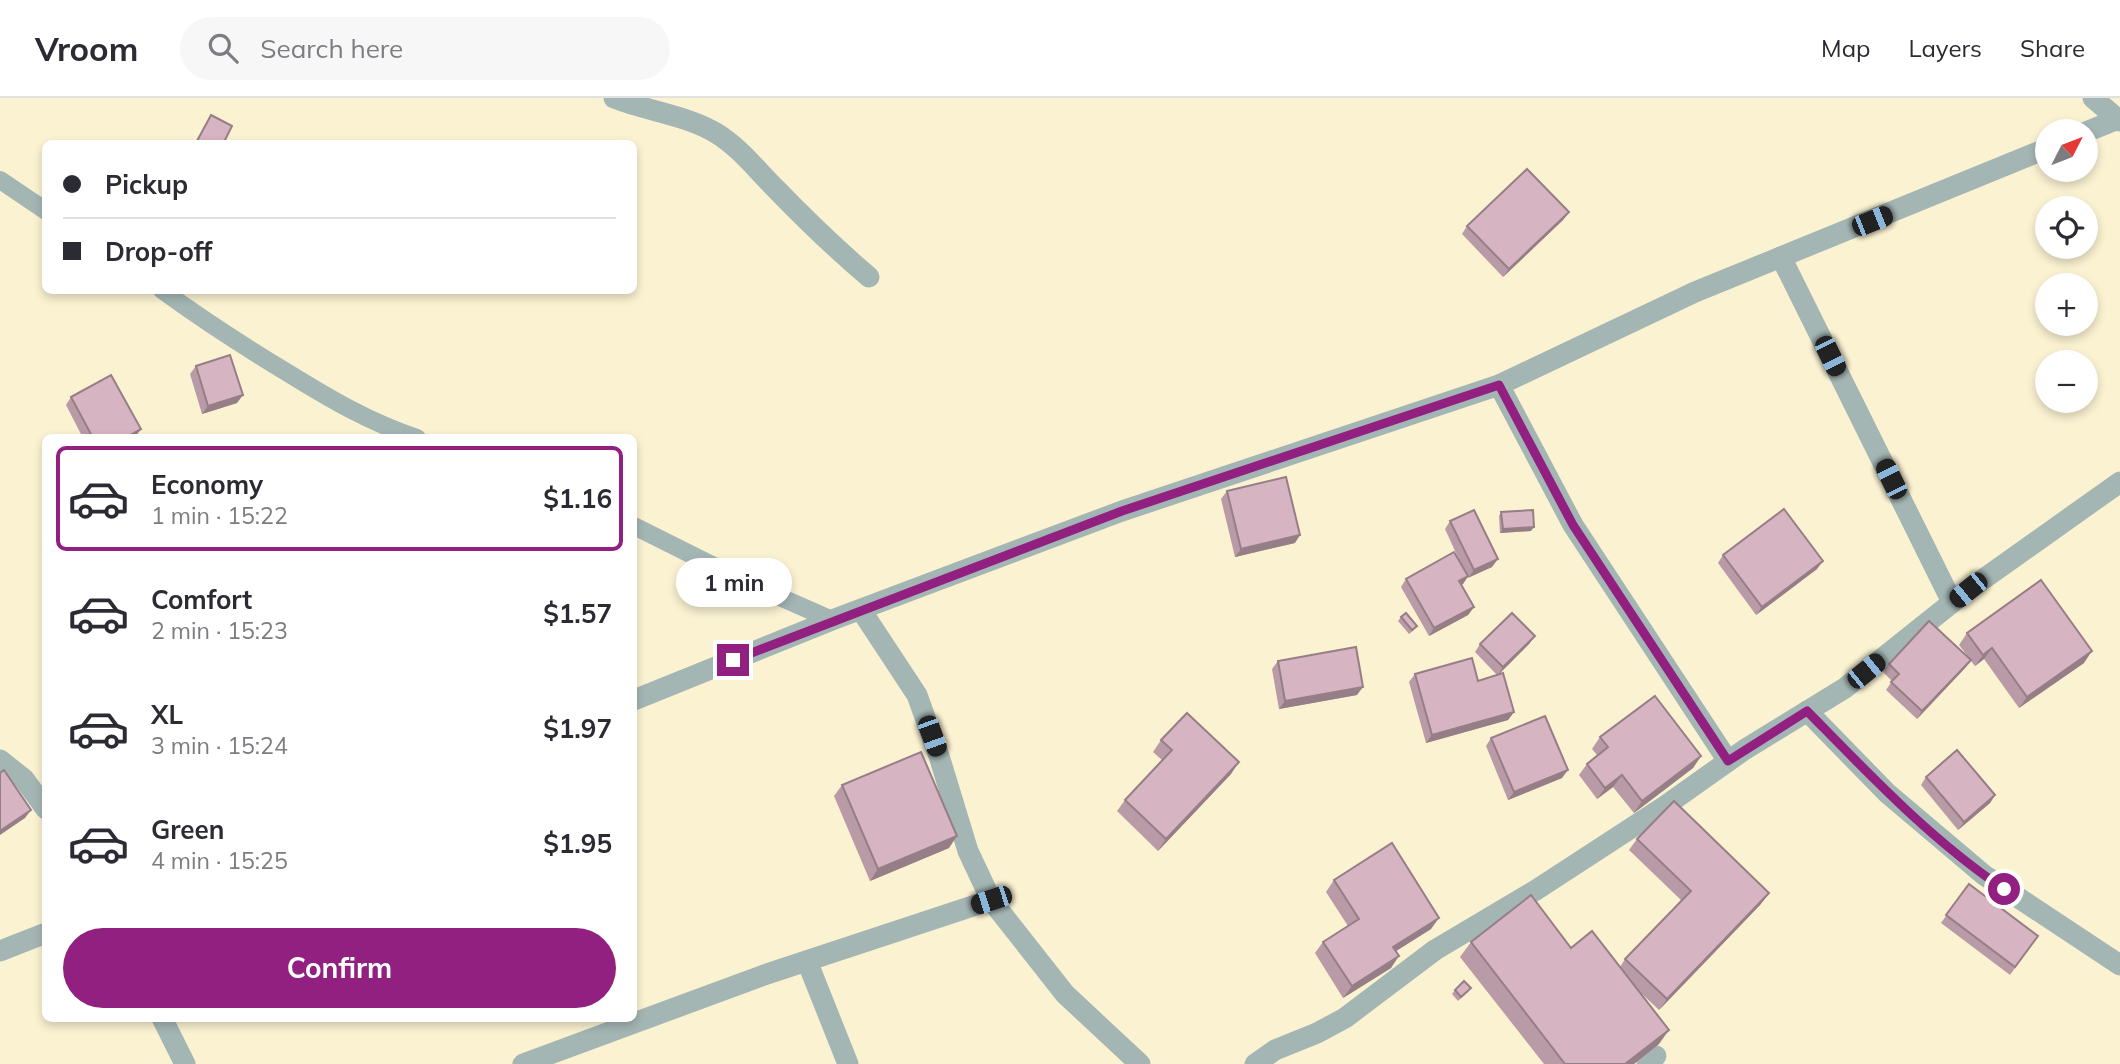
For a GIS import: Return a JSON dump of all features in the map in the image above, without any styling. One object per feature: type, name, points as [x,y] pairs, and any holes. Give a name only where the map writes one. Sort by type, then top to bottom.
[{"type":"street","points":[[614,98],[696,123],[717,134],[741,153],[829,243],[869,277]]},
{"type":"street","points":[[2093,98],[2119,120],[2098,128]]},
{"type":"street","points":[[637,699],[832,620],[1122,511],[1499,385],[1695,292],[2035,153]]},
{"type":"street","points":[[1781,257],[1952,603]]},
{"type":"street","points":[[1499,385],[1573,525],[1728,761]]},
{"type":"street","points":[[1255,1064],[1275,1050],[1345,1018],[1435,950],[1536,890],[1655,813],[1728,761],[1845,688],[1952,603],[2120,482]]},
{"type":"street","points":[[861,610],[917,695],[968,851],[991,900],[1065,993],[1140,1064]]},
{"type":"street","points":[[1807,711],[1887,793],[1984,875],[2120,965]]},
{"type":"street","points":[[0,760],[24,779],[42,804]]},
{"type":"street","points":[[523,1064],[807,961],[991,900]]},
{"type":"street","points":[[0,951],[42,935]]},
{"type":"street","points":[[807,961],[848,1064]]},
{"type":"street","points":[[164,1022],[185,1064]]},
{"type":"lane","points":[[0,180],[42,208]]},
{"type":"lane","points":[[167,294],[211,326],[338,404],[383,427],[405,434]]},
{"type":"lane","points":[[637,528],[748,583],[832,620]]},
{"type":"building","points":[[211,115],[232,126],[225,140],[198,140]]},
{"type":"building","points":[[1527,169],[1569,212],[1509,269],[1467,226]]},
{"type":"building","points":[[230,355],[243,395],[208,406],[196,366]]},
{"type":"building","points":[[111,375],[141,429],[132,434],[91,434],[71,397]]},
{"type":"building","points":[[1286,477],[1300,535],[1241,549],[1227,491]]},
{"type":"building","points":[[1784,509],[1823,561],[1762,607],[1723,555]]},
{"type":"building","points":[[1474,510],[1498,559],[1474,570],[1450,521]]},
{"type":"building","points":[[1533,510],[1534,527],[1503,529],[1501,512]]},
{"type":"building","points":[[1454,552],[1468,576],[1459,581],[1474,607],[1434,628],[1406,579]]},
{"type":"building","points":[[2041,580],[2092,651],[2027,697],[1992,648],[1983,655],[1967,633]]},
{"type":"building","points":[[1406,613],[1417,626],[1412,630],[1401,617]]},
{"type":"building","points":[[1512,613],[1535,636],[1503,667],[1480,644]]},
{"type":"building","points":[[1929,621],[1971,660],[1922,711],[1891,682],[1899,674],[1889,664]]},
{"type":"building","points":[[1356,647],[1363,687],[1285,701],[1278,661]]},
{"type":"building","points":[[1472,658],[1478,681],[1503,673],[1514,712],[1432,735],[1415,674]]},
{"type":"building","points":[[1655,696],[1701,756],[1642,801],[1622,775],[1605,788],[1587,764],[1608,747],[1600,737]]},
{"type":"building","points":[[1187,713],[1239,762],[1166,839],[1125,800],[1172,750],[1161,740]]},
{"type":"building","points":[[1545,716],[1568,770],[1514,792],[1491,738]]},
{"type":"building","points":[[1957,750],[1995,795],[1964,822],[1926,777]]},
{"type":"building","points":[[921,752],[957,836],[878,869],[842,785]]},
{"type":"building","points":[[4,770],[31,810],[0,831],[0,773]]},
{"type":"building","points":[[1674,801],[1769,893],[1667,999],[1625,959],[1691,891],[1637,839]]},
{"type":"building","points":[[1392,843],[1439,918],[1393,947],[1399,956],[1352,986],[1323,942],[1359,919],[1334,880]]},
{"type":"building","points":[[1969,884],[2038,936],[2015,967],[1946,915]]},
{"type":"building","points":[[1531,895],[1571,948],[1592,931],[1669,1030],[1625,1064],[1565,1064],[1471,942]]},
{"type":"building","points":[[1464,981],[1471,988],[1461,997],[1455,990]]},
{"type":"route","points":[[733,660],[1122,511],[1499,385],[1573,525],[1728,761],[1807,711],[1887,793],[2004,889]]}]
